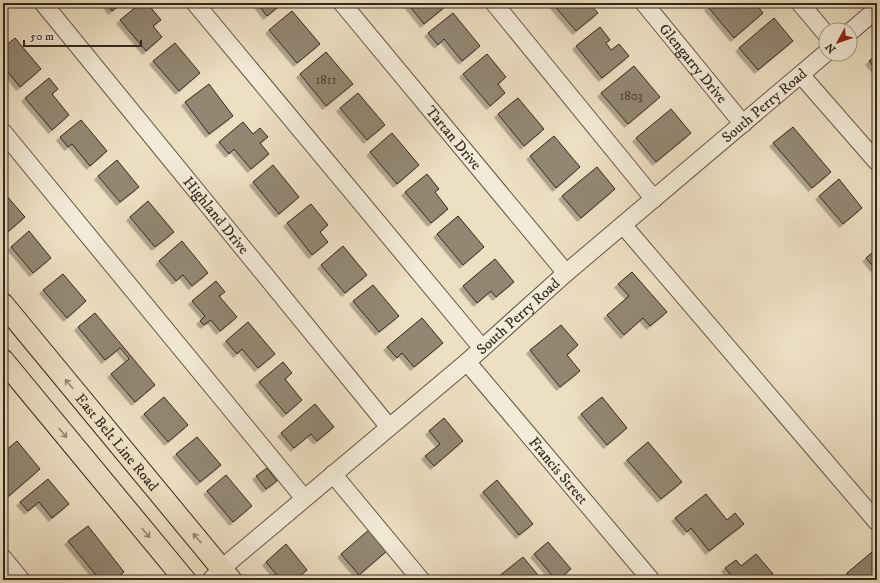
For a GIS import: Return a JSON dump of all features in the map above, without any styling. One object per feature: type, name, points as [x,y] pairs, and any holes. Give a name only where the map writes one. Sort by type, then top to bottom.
[{"type":"main road","name":"East Belt Line Road","points":[[3,304],[221,576]]},
{"type":"main road","points":[[3,360],[185,580]]},
{"type":"street","name":"Highland Drive","points":[[43,3],[389,427]]},
{"type":"street","points":[[195,3],[482,348]]},
{"type":"street","name":"Tartan Drive","points":[[342,3],[566,273]]},
{"type":"street","points":[[494,3],[654,199]]},
{"type":"street","name":"Glengarry Drive","points":[[644,3],[743,124]]},
{"type":"street","points":[[800,3],[818,24]]},
{"type":"street","points":[[858,25],[877,9]]},
{"type":"street","name":"South Perry Road","points":[[221,576],[304,498],[467,362],[566,273],[818,60]]},
{"type":"street","points":[[801,74],[877,162]]},
{"type":"street","points":[[3,132],[304,498]]},
{"type":"street","points":[[623,225],[877,522]]},
{"type":"street","name":"Francis Street","points":[[467,362],[651,580]]},
{"type":"street","points":[[333,474],[421,580]]},
{"type":"street","points":[[3,558],[21,580]]},
{"type":"building","points":[[106,3],[122,3],[112,11]]},
{"type":"building","points":[[141,3],[147,3],[161,20],[153,26],[162,37],[146,51],[120,20]]},
{"type":"building","points":[[257,3],[283,3],[267,16]]},
{"type":"building","points":[[407,3],[443,3],[446,6],[424,24]]},
{"type":"building","points":[[552,3],[589,3],[598,13],[576,31]]},
{"type":"building","points":[[713,3],[755,3],[763,13],[734,38],[708,7]]},
{"type":"building","points":[[292,11],[320,44],[297,63],[269,30]]},
{"type":"building","points":[[453,13],[480,46],[462,61],[444,39],[438,45],[428,33]]},
{"type":"building","points":[[774,18],[793,41],[758,70],[739,48]]},
{"type":"building","points":[[600,27],[610,40],[606,43],[611,50],[619,44],[629,56],[602,78],[576,46]]},
{"type":"building","points":[[15,38],[41,69],[20,87],[3,66],[3,48]]},
{"type":"building","points":[[175,43],[200,73],[179,91],[153,61]]},
{"type":"building","points":[[326,52],[353,84],[326,106],[300,74]]},
{"type":"building","points":[[487,54],[506,77],[498,84],[505,93],[490,106],[463,74]]},
{"type":"building","points":[[877,55],[877,71],[869,61]]},
{"type":"building","points":[[634,66],[660,97],[628,124],[601,93]]},
{"type":"building","points":[[49,78],[58,89],[52,94],[69,115],[52,130],[25,98]]},
{"type":"building","points":[[209,84],[233,116],[209,134],[185,102]]},
{"type":"building","points":[[358,93],[385,125],[367,140],[340,108]]},
{"type":"building","points":[[518,98],[544,129],[524,146],[498,114]]},
{"type":"building","points":[[671,109],[691,133],[656,162],[636,138]]},
{"type":"building","points":[[81,120],[107,151],[90,166],[72,144],[68,147],[60,137]]},
{"type":"building","points":[[243,122],[253,134],[260,128],[268,137],[260,143],[269,154],[251,169],[234,149],[229,154],[219,142]]},
{"type":"building","points":[[793,127],[831,172],[812,188],[773,143]]},
{"type":"building","points":[[392,133],[419,165],[397,184],[370,152]]},
{"type":"building","points":[[554,136],[580,167],[556,188],[530,156]]},
{"type":"building","points":[[117,160],[139,187],[120,202],[98,176]]},
{"type":"building","points":[[273,165],[299,197],[279,214],[253,182]]},
{"type":"building","points":[[597,167],[615,189],[581,218],[562,196]]},
{"type":"building","points":[[427,174],[439,189],[435,192],[448,209],[431,223],[405,192]]},
{"type":"building","points":[[839,179],[862,208],[843,224],[819,196]]},
{"type":"building","points":[[5,194],[25,217],[3,236],[3,196]]},
{"type":"building","points":[[148,201],[174,232],[155,247],[130,217]]},
{"type":"building","points":[[311,204],[328,225],[320,232],[328,242],[312,255],[287,223]]},
{"type":"building","points":[[458,216],[484,247],[463,265],[437,234]]},
{"type":"building","points":[[29,231],[51,258],[33,273],[11,247]]},
{"type":"building","points":[[182,241],[208,273],[192,286],[183,275],[176,281],[159,261]]},
{"type":"building","points":[[343,246],[367,275],[345,293],[321,265]]},
{"type":"building","points":[[877,249],[877,271],[866,258]]},
{"type":"building","points":[[495,259],[514,282],[496,297],[491,291],[477,303],[463,286]]},
{"type":"building","points":[[632,272],[667,312],[650,326],[643,318],[624,335],[607,315],[629,296],[618,284]]},
{"type":"building","points":[[63,274],[86,301],[67,318],[43,290]]},
{"type":"building","points":[[216,281],[225,292],[219,296],[237,317],[220,331],[211,320],[204,325],[200,321],[205,316],[192,301]]},
{"type":"building","points":[[373,285],[399,316],[379,332],[353,301]]},
{"type":"building","points":[[95,313],[155,385],[135,402],[111,374],[129,359],[120,348],[105,360],[78,327]]},
{"type":"building","points":[[422,318],[443,343],[414,367],[402,353],[397,358],[387,347]]},
{"type":"building","points":[[248,322],[275,354],[258,368],[242,349],[237,354],[226,341]]},
{"type":"building","points":[[561,325],[578,345],[567,355],[580,371],[560,387],[530,350]]},
{"type":"building","points":[[283,362],[292,373],[285,379],[302,400],[286,414],[259,382]]},
{"type":"building","points":[[164,397],[188,425],[168,442],[144,414]]},
{"type":"building","points":[[602,397],[627,428],[607,445],[581,414]]},
{"type":"building","points":[[315,404],[334,427],[317,441],[311,434],[294,448],[281,433]]},
{"type":"building","points":[[444,418],[463,441],[434,466],[425,456],[440,444],[429,431]]},
{"type":"building","points":[[197,437],[221,465],[200,482],[176,454]]},
{"type":"building","points":[[17,441],[40,469],[3,501],[3,474],[7,471],[3,466],[3,453]]},
{"type":"building","points":[[648,442],[682,482],[661,499],[627,460]]},
{"type":"building","points":[[267,468],[277,481],[266,489],[256,476]]},
{"type":"building","points":[[226,475],[252,506],[233,522],[207,491]]},
{"type":"building","points":[[48,479],[69,504],[52,518],[39,502],[28,511],[20,502]]},
{"type":"building","points":[[497,480],[533,524],[519,535],[483,492]]},
{"type":"building","points":[[706,494],[727,520],[735,513],[744,524],[709,551],[691,528],[687,532],[675,518]]},
{"type":"building","points":[[88,526],[124,572],[114,580],[100,580],[68,541]]},
{"type":"building","points":[[370,529],[388,550],[359,575],[341,554]]},
{"type":"building","points":[[548,542],[571,569],[558,580],[556,580],[534,554]]},
{"type":"building","points":[[286,544],[307,570],[295,580],[281,580],[266,562]]},
{"type":"building","points":[[877,548],[877,580],[853,580],[847,573]]},
{"type":"building","points":[[756,554],[773,574],[765,580],[735,580],[725,568],[736,560],[741,566]]},
{"type":"building","points":[[523,557],[542,580],[501,580],[498,577]]}]
